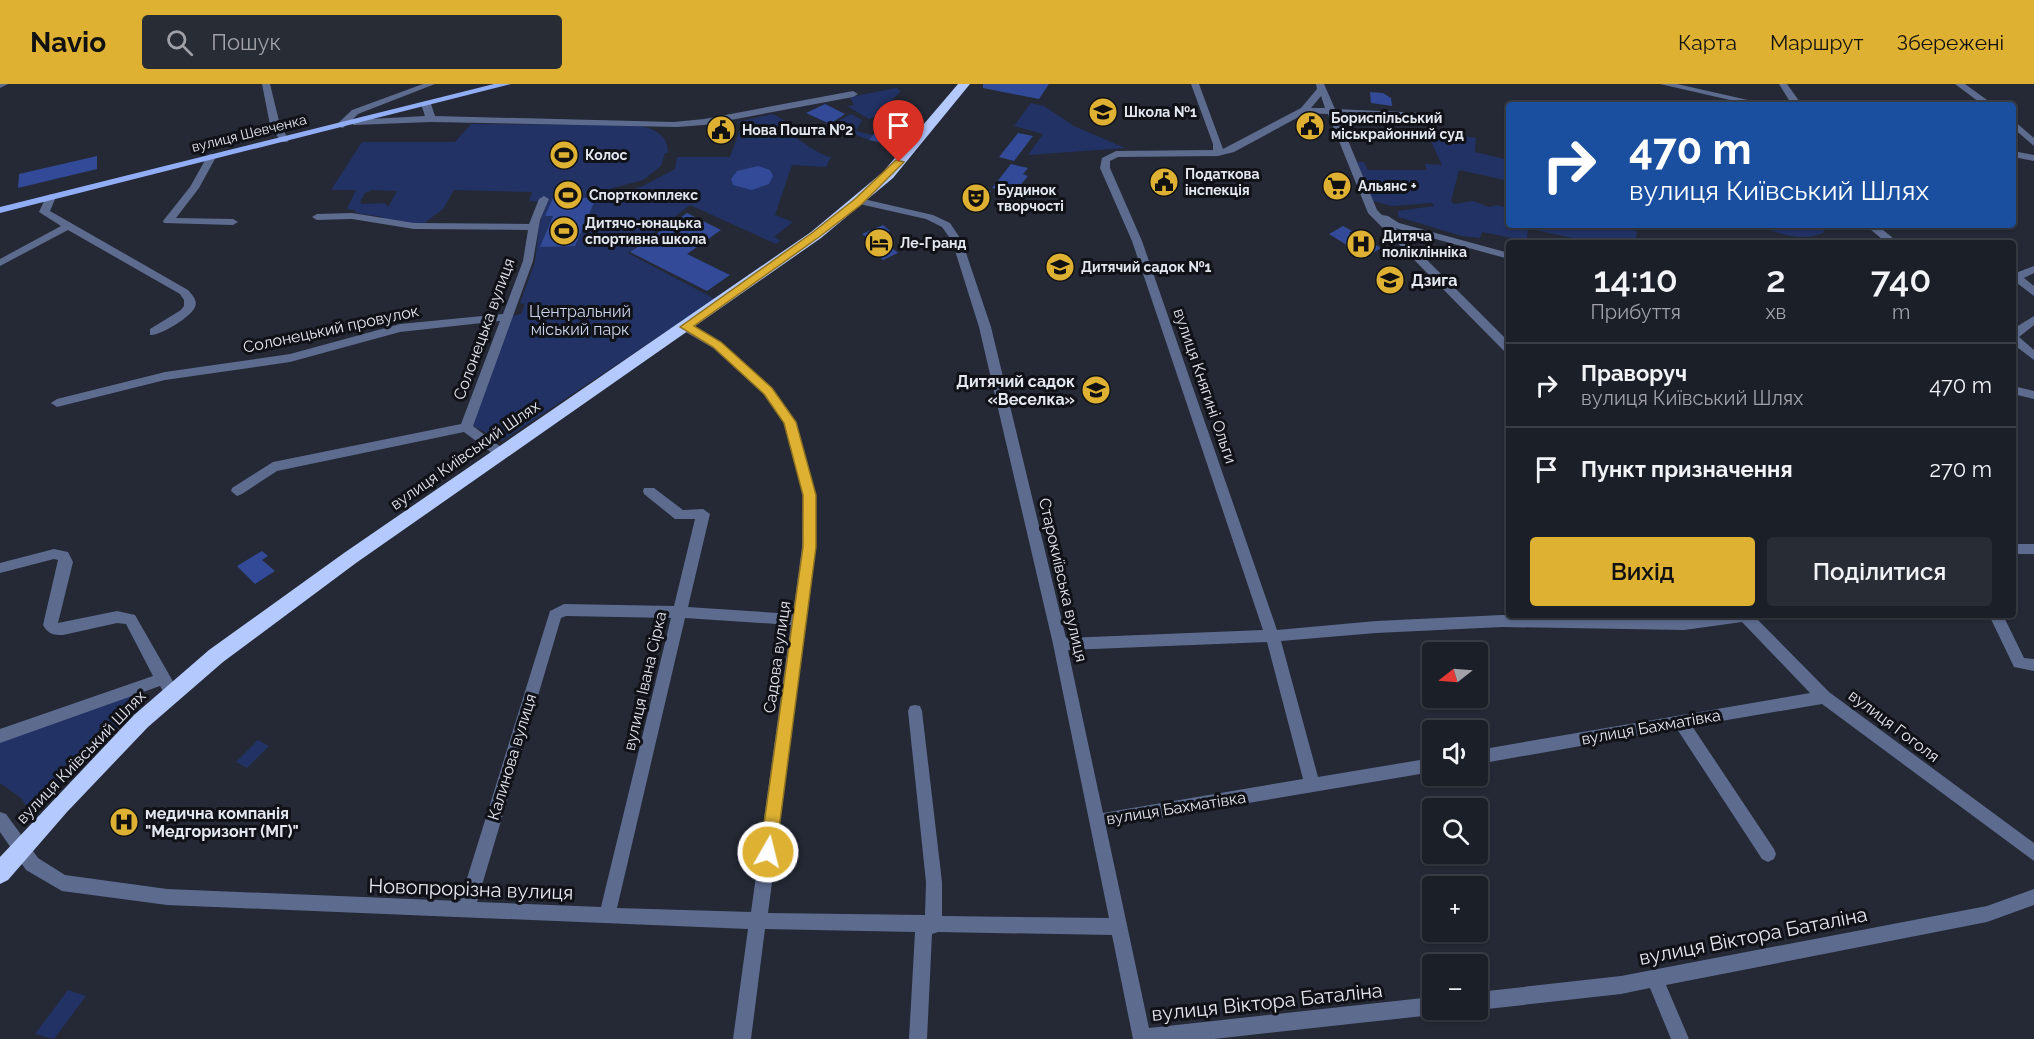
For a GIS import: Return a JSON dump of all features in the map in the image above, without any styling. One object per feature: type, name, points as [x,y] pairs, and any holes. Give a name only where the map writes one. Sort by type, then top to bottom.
[{"type":"highway","name":"вулиця Київський Шлях","points":[[0,873],[168,685],[686,327],[859,201],[888,175],[964,84]]},
{"type":"main road","name":"вулиця Шевченка","points":[[0,210],[506,84]]},
{"type":"street","points":[[266,84],[275,125],[284,140]]},
{"type":"street","points":[[340,126],[355,112],[431,84]]},
{"type":"street","points":[[1195,84],[1218,144],[1218,153],[1231,150],[1304,110],[1321,87],[1372,211],[1506,346]]},
{"type":"street","points":[[1664,84],[1750,102]]},
{"type":"street","points":[[1783,84],[1795,102]]},
{"type":"street","points":[[1959,84],[1985,102]]},
{"type":"street","points":[[1689,90],[1703,102]]},
{"type":"street","points":[[354,122],[431,119],[648,123],[673,126],[853,94]]},
{"type":"street","points":[[426,104],[431,119]]},
{"type":"street","points":[[1304,110],[1421,116]]},
{"type":"street","points":[[2016,126],[2034,143]]},
{"type":"street","name":"вулиця Княгині Ольги","points":[[1218,153],[1116,154],[1106,160],[1105,168],[1137,241],[1272,636]]},
{"type":"street","points":[[2016,155],[2034,158]]},
{"type":"street","points":[[211,158],[194,188],[168,221],[233,222]]},
{"type":"street","points":[[51,197],[44,212],[184,292],[190,299],[190,306],[185,313],[154,332]]},
{"type":"street","name":"Солонецька вулиця","points":[[466,427],[528,261],[534,227],[544,199]]},
{"type":"street","name":"Старокиївська вулиця","points":[[859,201],[929,217],[946,225],[957,241],[985,327],[1060,644],[1142,1039]]},
{"type":"street","points":[[1372,211],[1395,225],[1506,255]]},
{"type":"street","points":[[317,217],[352,216],[414,226],[534,227]]},
{"type":"street","points":[[0,263],[68,226]]},
{"type":"street","points":[[1874,228],[1890,240]]},
{"type":"street","points":[[2034,269],[2016,277],[2034,292]]},
{"type":"street","name":"Солонецький провулок","points":[[57,403],[165,376],[290,358],[400,328],[507,317]]},
{"type":"street","points":[[2016,334],[2034,320]]},
{"type":"street","name":"Садова вулиця","points":[[686,327],[717,345],[768,391],[790,422],[809,495],[809,547],[742,1039]]},
{"type":"street","points":[[2016,339],[2034,356]]},
{"type":"street","points":[[2016,391],[2034,395]]},
{"type":"street","points":[[237,491],[273,467],[466,427],[498,451],[498,456]]},
{"type":"street","name":"вулиця Івана Сірка","points":[[607,916],[703,514],[681,515],[649,491]]},
{"type":"street","points":[[2016,549],[2034,549]]},
{"type":"street","points":[[0,568],[54,555],[63,556],[66,562],[50,625],[54,629],[63,629],[124,616],[130,619],[168,685],[0,736]]},
{"type":"street","name":"Калинова вулиця","points":[[466,910],[555,615],[564,610],[680,612]]},
{"type":"street","points":[[680,612],[800,620]]},
{"type":"street","points":[[1060,644],[1272,636],[1376,627],[1502,621],[1684,624],[1725,618]]},
{"type":"street","name":"вулиця Гоголя","points":[[1748,618],[1824,697],[2034,853]]},
{"type":"street","points":[[1997,618],[2019,663],[2034,665]]},
{"type":"street","points":[[1272,636],[1313,786]]},
{"type":"street","name":"вулиця Бахматівка","points":[[1488,755],[1824,697]]},
{"type":"street","points":[[915,711],[934,882],[918,1039]]},
{"type":"street","points":[[1680,722],[1768,854]]},
{"type":"street","name":"вулиця Бахматівка","points":[[1097,821],[1422,767]]},
{"type":"street","name":"Новопрорізна вулиця","points":[[0,819],[32,864],[62,883],[167,897],[758,921],[929,926],[1119,927]]},
{"type":"street","name":"вулиця Віктора Баталіна","points":[[1488,1000],[1622,985],[1987,914],[2034,897]]},
{"type":"street","points":[[1654,978],[1680,1039]]},
{"type":"street","name":"вулиця Віктора Баталіна","points":[[1142,1039],[1422,1007]]},
{"type":"green space","points":[[896,88],[901,91],[877,115],[869,119],[847,106],[854,105],[850,97]]},
{"type":"green space","points":[[1031,103],[1044,106],[1074,126],[1125,148],[1028,155],[1043,134],[1014,126]]},
{"type":"green space","name":"Центральний міський парк","points":[[773,114],[796,127],[788,133],[816,151],[831,157],[826,167],[792,165],[775,215],[793,222],[774,237],[781,240],[776,244],[690,205],[628,253],[715,299],[502,441],[471,425],[512,316],[521,314],[525,304],[520,303],[535,262],[539,226],[546,202],[529,201],[532,192],[454,190],[443,209],[422,225],[380,220],[382,217],[356,213],[355,210],[347,209],[356,190],[331,190],[362,142],[455,142],[471,124],[631,125],[657,132],[665,140],[668,153],[665,153],[661,166],[643,180],[606,190],[603,198],[641,187],[675,169],[677,157],[730,157],[742,124],[736,122]],"holes":[[[372,190],[397,191],[388,207],[385,203],[362,204],[360,202],[365,193]]]},
{"type":"green space","points":[[851,114],[862,120],[856,131],[873,135],[869,140],[831,125]]},
{"type":"green space","points":[[1436,132],[1476,138],[1475,152],[1506,159],[1506,180],[1459,170],[1451,201],[1454,204],[1473,201],[1489,207],[1497,205],[1506,207],[1506,228],[1528,228],[1527,240],[1482,232],[1480,238],[1462,236],[1398,217],[1398,211],[1434,206],[1432,203],[1392,206],[1373,201],[1357,162],[1364,162],[1368,170],[1427,170],[1425,164],[1442,165],[1428,135]]},
{"type":"green space","points":[[1536,228],[1625,228],[1637,231],[1636,240],[1581,240],[1536,230]]},
{"type":"green space","points":[[1766,228],[1825,229],[1823,233],[1806,237]]},
{"type":"green space","points":[[132,695],[146,696],[146,701],[42,802],[27,807],[21,798],[0,783],[0,740]]},
{"type":"green space","points":[[258,740],[269,746],[247,768],[236,762]]},
{"type":"green space","points":[[68,990],[86,996],[54,1039],[35,1034]]},
{"type":"building","points":[[983,84],[1049,84],[1039,99],[983,88]]},
{"type":"building","points":[[1370,92],[1383,93],[1391,98],[1392,106],[1371,103]]},
{"type":"building","points":[[825,104],[845,114],[830,124],[806,113]]},
{"type":"building","points":[[883,123],[902,127],[888,144],[869,140]]},
{"type":"building","points":[[1018,133],[1033,136],[1014,161],[999,157]]},
{"type":"building","points":[[97,156],[97,169],[18,188],[19,174]]},
{"type":"building","points":[[1011,164],[1028,168],[1023,174],[1028,176],[1019,187],[1014,186],[1009,192],[992,188]]},
{"type":"building","points":[[758,166],[770,170],[773,176],[769,184],[752,190],[733,185],[731,179],[737,171]]},
{"type":"building","name":"Будинок творчості","points":[[976,187],[991,191],[976,209],[962,205]]},
{"type":"building","name":"Дитячо-юнацька спортивна школа","points":[[553,198],[596,198],[575,246],[540,247],[553,216],[545,216]]},
{"type":"building","points":[[687,213],[721,230],[687,254],[730,275],[707,291],[630,252]]},
{"type":"building","name":"Ле-Гранд","points":[[883,225],[890,231],[878,236],[898,253],[883,260],[868,248],[875,244],[862,234]]},
{"type":"building","name":"Дитяча поліклінніка","points":[[1343,226],[1352,231],[1349,233],[1366,244],[1370,242],[1381,248],[1366,257],[1329,234]]},
{"type":"building","points":[[262,551],[268,556],[262,560],[275,571],[255,584],[237,566]]},
{"type":"place","name":"Школа №1","points":[[1103,112]]},
{"type":"place","name":"Бориспільський міськрайонний суд","points":[[1310,126]]},
{"type":"place","name":"Нова Пошта №2","points":[[721,130]]},
{"type":"place","name":"Колос","points":[[564,155]]},
{"type":"place","name":"Податкова інспекція","points":[[1164,182]]},
{"type":"place","name":"Альянс +","points":[[1337,186]]},
{"type":"place","name":"Спорткомплекс","points":[[568,195]]},
{"type":"place","name":"Будинок творчості","points":[[976,198]]},
{"type":"place","name":"Дитячо-юнацька спортивна школа","points":[[564,231]]},
{"type":"place","name":"Ле-Гранд","points":[[879,243]]},
{"type":"place","name":"Дитяча поліклінніка","points":[[1361,244]]},
{"type":"place","name":"Дитячий садок №1","points":[[1060,267]]},
{"type":"place","name":"Дзига","points":[[1390,280]]},
{"type":"place","name":"Дитячий садок «Веселка»","points":[[1096,390]]},
{"type":"place","name":"медична компанія \"Медгоризонт (МГ)\"","points":[[124,822]]},
{"type":"route","points":[[768,852],[809,547],[809,495],[790,422],[768,391],[717,345],[686,327],[816,235],[859,201],[899,162]]}]
